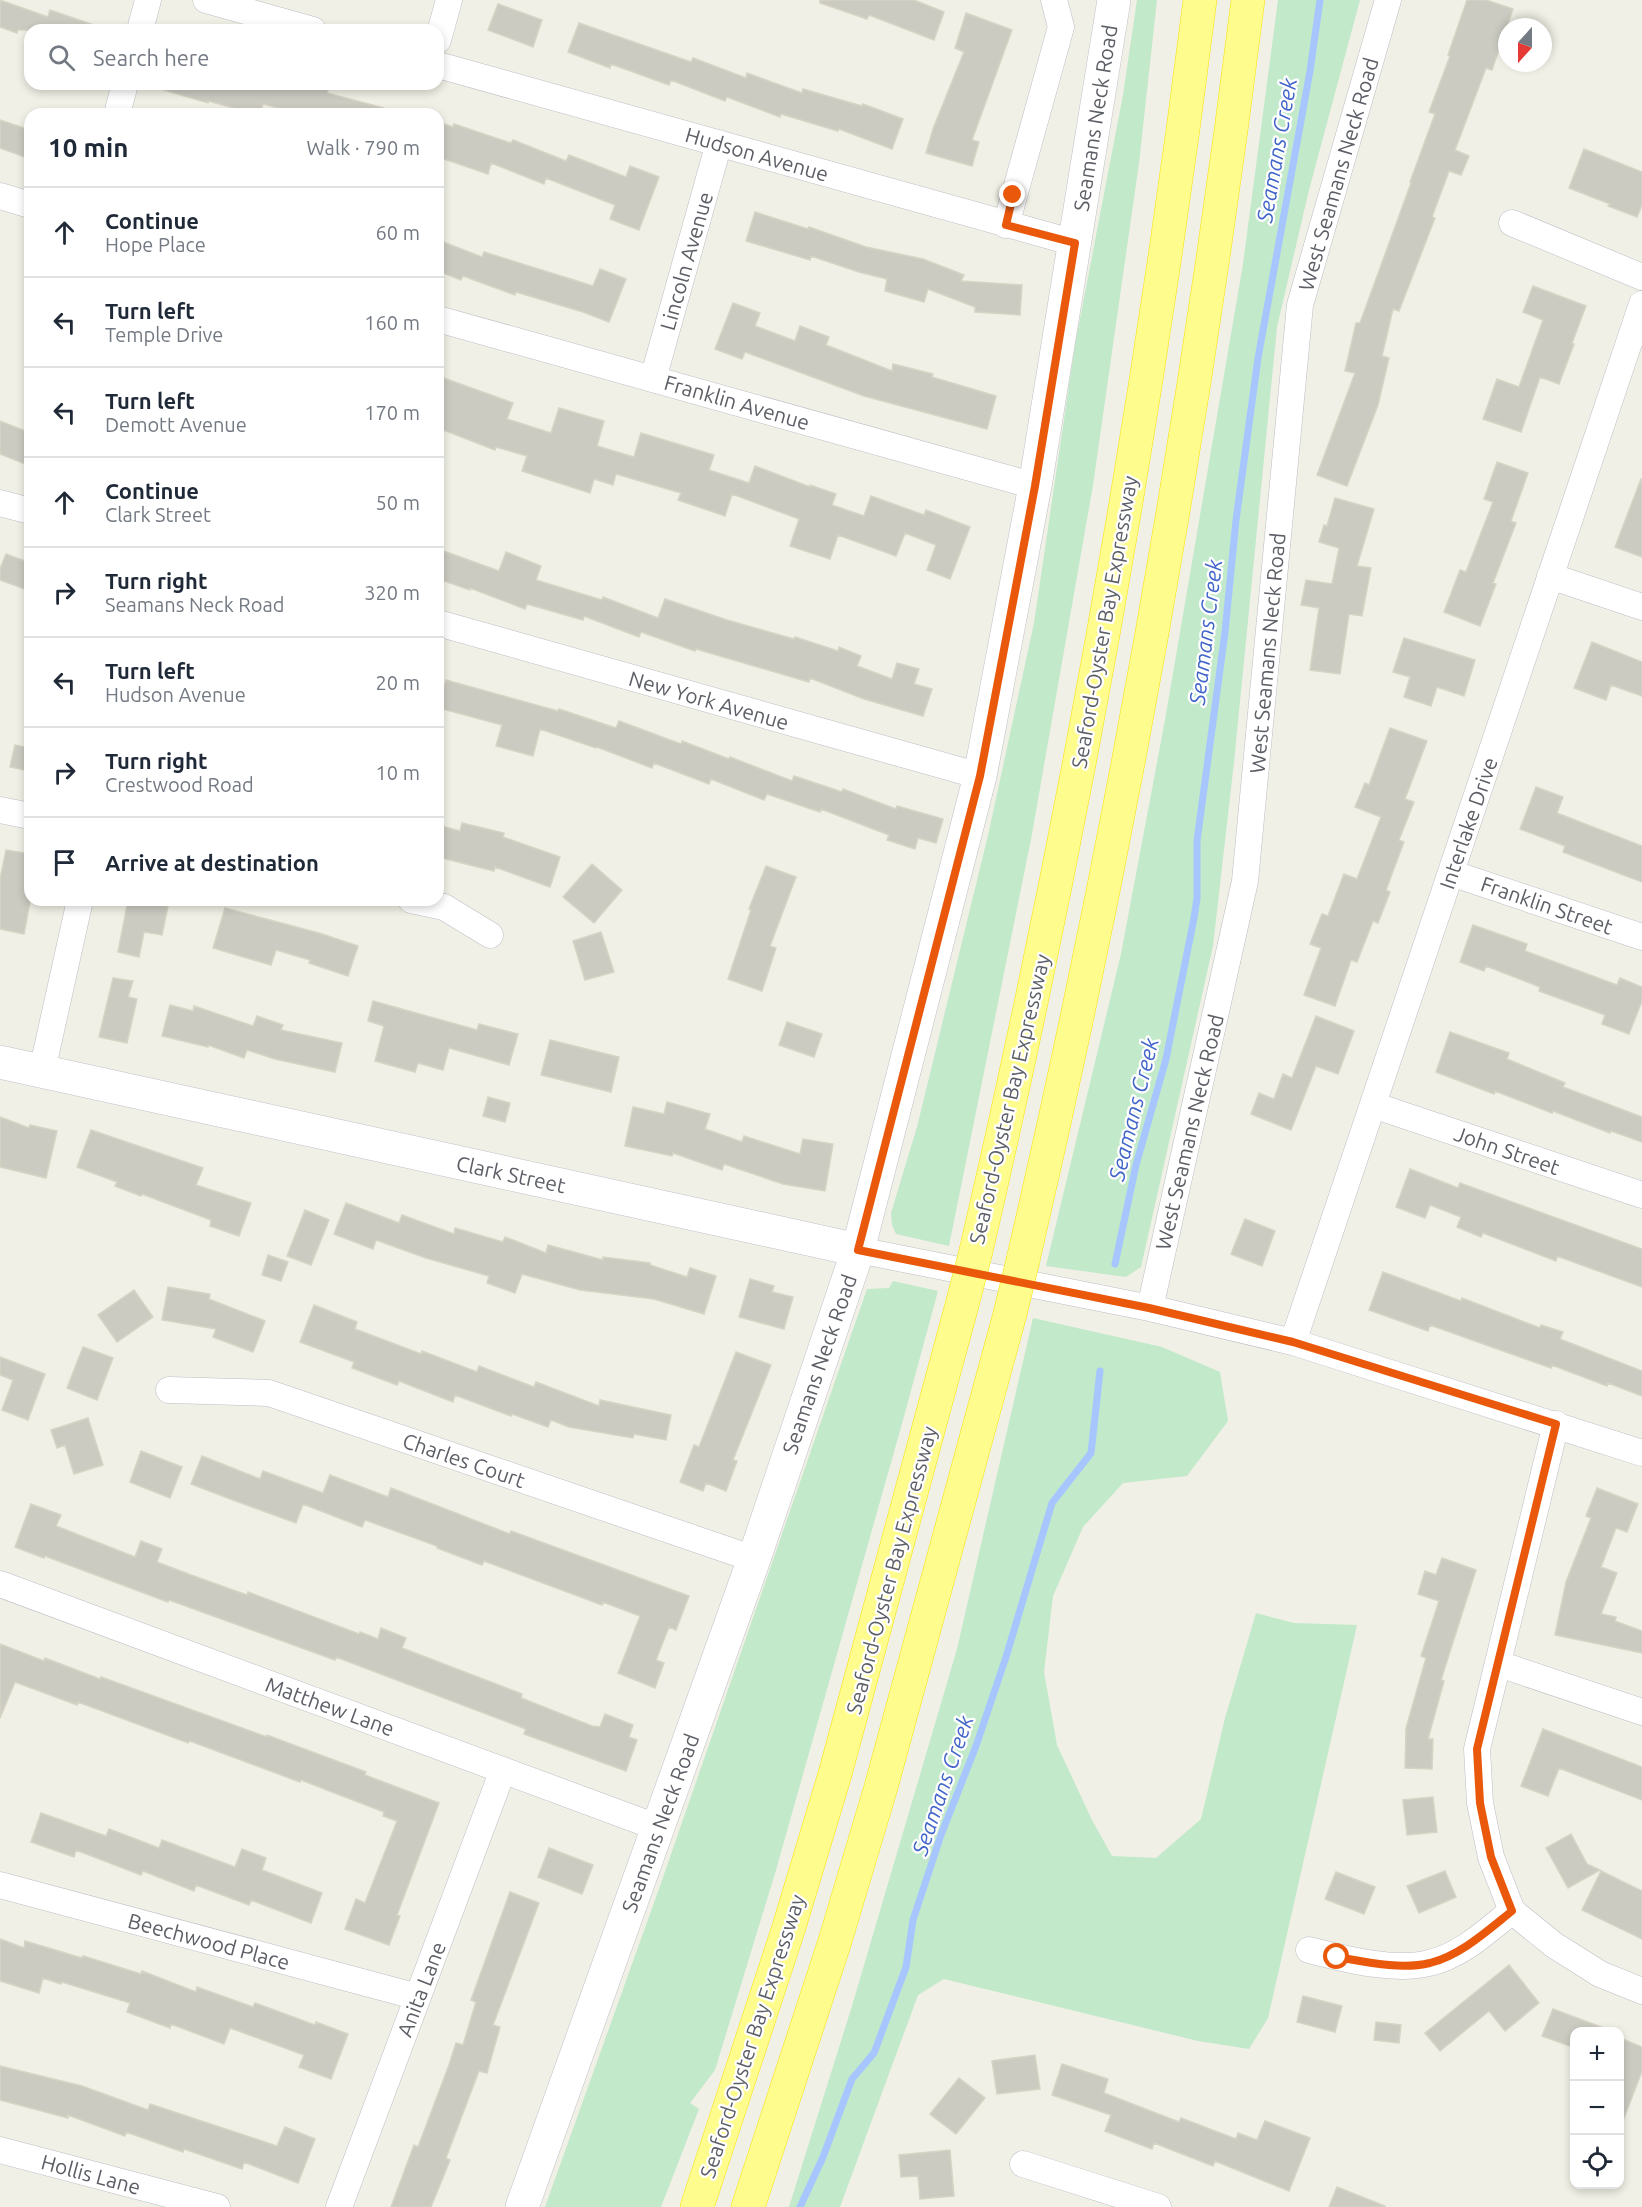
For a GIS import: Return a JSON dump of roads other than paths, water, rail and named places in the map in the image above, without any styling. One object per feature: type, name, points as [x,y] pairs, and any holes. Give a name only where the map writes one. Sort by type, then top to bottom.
[{"type":"highway","name":"Seaford-Oyster Bay Expressway","points":[[697,2207],[789,1927],[881,1611],[976,1251],[1016,1079],[1086,733],[1151,348],[1200,0]]},
{"type":"highway","points":[[748,2207],[835,1941],[881,1787],[1023,1271],[1065,1079],[1135,731],[1199,356],[1228,160],[1248,0]]},
{"type":"street","points":[[142,24],[148,0]]},
{"type":"street","points":[[206,0],[292,24]]},
{"type":"street","points":[[442,24],[449,0]]},
{"type":"street","points":[[1006,225],[1061,27],[1054,0]]},
{"type":"street","name":"Seamans Neck Road","points":[[522,2207],[754,1559],[858,1250],[980,776],[1035,486],[1114,0]]},
{"type":"street","name":"West Seamans Neck Road","points":[[1149,1308],[1245,881],[1300,306],[1388,0]]},
{"type":"street","name":"Hudson Avenue","points":[[444,67],[1075,243]]},
{"type":"street","points":[[119,108],[123,90]]},
{"type":"street","name":"Lincoln Avenue","points":[[653,379],[719,143]]},
{"type":"street","points":[[0,196],[24,203]]},
{"type":"street","points":[[1512,223],[1642,277]]},
{"type":"street","name":"Interlake Drive","points":[[1293,1342],[1642,304]]},
{"type":"street","name":"Franklin Avenue","points":[[444,321],[1035,486]]},
{"type":"street","points":[[0,503],[24,509]]},
{"type":"street","points":[[1550,576],[1642,607]]},
{"type":"street","name":"New York Avenue","points":[[444,625],[980,776]]},
{"type":"street","points":[[0,810],[24,815]]},
{"type":"street","name":"Franklin Street","points":[[1451,873],[1642,937]]},
{"type":"street","points":[[42,1071],[79,906]]},
{"type":"street","points":[[439,906],[490,935]]},
{"type":"street","name":"Clark Street","points":[[0,1062],[858,1250],[1023,1271],[1149,1308],[1293,1342],[1642,1453]]},
{"type":"street","name":"John Street","points":[[1373,1105],[1642,1195]]},
{"type":"street","name":"Charles Court","points":[[169,1390],[269,1393],[754,1559]]},
{"type":"street","points":[[1556,1424],[1477,1749],[1479,1792],[1491,1857],[1512,1911],[1554,1945],[1600,1974],[1642,1991]]},
{"type":"street","name":"Matthew Lane","points":[[0,1584],[659,1828]]},
{"type":"street","points":[[1499,1664],[1642,1712]]},
{"type":"street","name":"Anita Lane","points":[[339,2207],[503,1770]]},
{"type":"street","name":"Beechwood Place","points":[[0,1885],[418,1997]]},
{"type":"street","points":[[1309,1950],[1373,1963],[1404,1965],[1429,1963],[1452,1954],[1475,1941],[1512,1911]]},
{"type":"street","name":"Hollis Lane","points":[[0,2150],[217,2207]]},
{"type":"street","points":[[1023,2164],[1158,2207]]},
{"type":"waterway","name":"Seamans Creek","points":[[1115,1264],[1136,1165],[1166,1059],[1194,918],[1197,898],[1197,841],[1258,358],[1310,71],[1320,0]]},
{"type":"waterway","name":"Seamans Creek","points":[[800,2207],[823,2157],[852,2079],[874,2053],[906,1967],[913,1920],[941,1835],[976,1746],[1006,1657],[1052,1503],[1091,1453],[1100,1371]]}]
